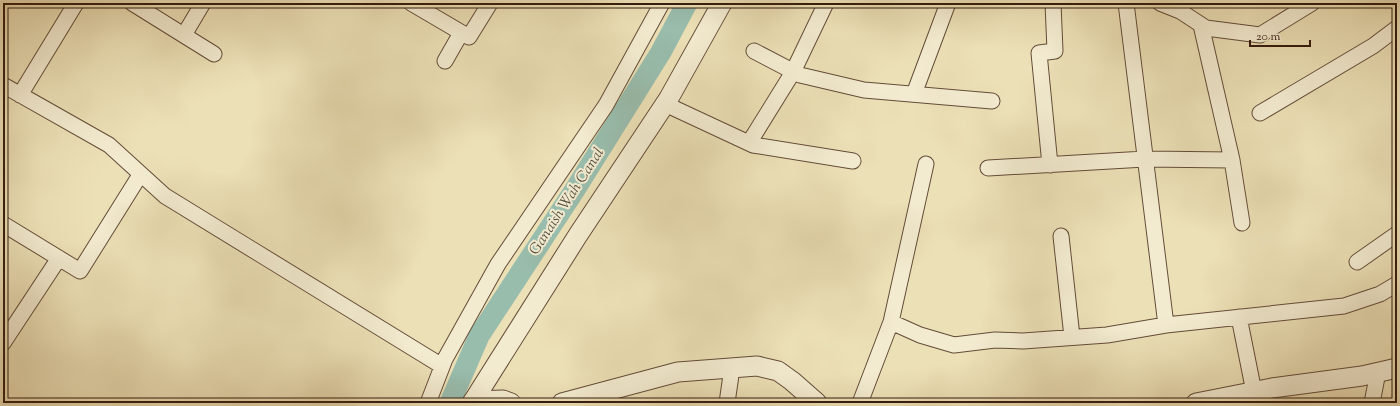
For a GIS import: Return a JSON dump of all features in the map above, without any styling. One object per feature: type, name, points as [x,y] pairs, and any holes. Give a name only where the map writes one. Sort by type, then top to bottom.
[{"type":"street","points":[[20,95],[76,3]]},
{"type":"street","points":[[132,3],[214,54]]},
{"type":"street","points":[[184,35],[203,3]]},
{"type":"street","points":[[410,3],[469,37],[490,3]]},
{"type":"street","points":[[428,403],[442,366],[498,264],[606,105],[662,3]]},
{"type":"street","points":[[472,402],[578,235],[665,104],[722,3]]},
{"type":"street","points":[[749,143],[794,72],[826,3]]},
{"type":"street","points":[[914,94],[948,3]]},
{"type":"street","points":[[1050,165],[1039,53],[1055,51],[1053,3]]},
{"type":"street","points":[[1126,3],[1166,325]]},
{"type":"street","points":[[1160,3],[1180,12],[1206,28],[1260,35],[1312,3]]},
{"type":"street","points":[[1202,25],[1232,160],[1242,223]]},
{"type":"street","points":[[1260,113],[1373,46],[1397,28]]},
{"type":"street","points":[[445,61],[461,33]]},
{"type":"street","points":[[754,52],[800,75],[864,90],[992,101]]},
{"type":"street","points":[[3,85],[108,145],[165,196],[442,366]]},
{"type":"street","points":[[665,104],[753,145],[853,161]]},
{"type":"street","points":[[988,168],[1145,159],[1232,160]]},
{"type":"street","points":[[860,403],[891,322],[926,164]]},
{"type":"street","points":[[3,224],[80,271],[140,175]]},
{"type":"street","points":[[1061,236],[1072,337]]},
{"type":"street","points":[[1356,262],[1396,238]]},
{"type":"street","points":[[5,336],[59,258]]},
{"type":"street","points":[[891,322],[920,335],[954,345],[995,340],[1023,341],[1107,335],[1166,325],[1344,306],[1380,294],[1397,284]]},
{"type":"street","points":[[1239,317],[1254,392]]},
{"type":"street","points":[[562,403],[591,399],[678,372],[757,366],[778,371],[817,403]]},
{"type":"street","points":[[727,403],[732,368]]},
{"type":"street","points":[[1375,388],[1397,368]]},
{"type":"street","points":[[1196,403],[1272,388],[1362,376],[1375,388],[1382,403]]},
{"type":"street","points":[[472,402],[503,400],[511,403]]},
{"type":"waterway","name":"Ganaish Wah Canal","points":[[450,403],[479,336],[576,188],[661,52],[687,3]]}]
